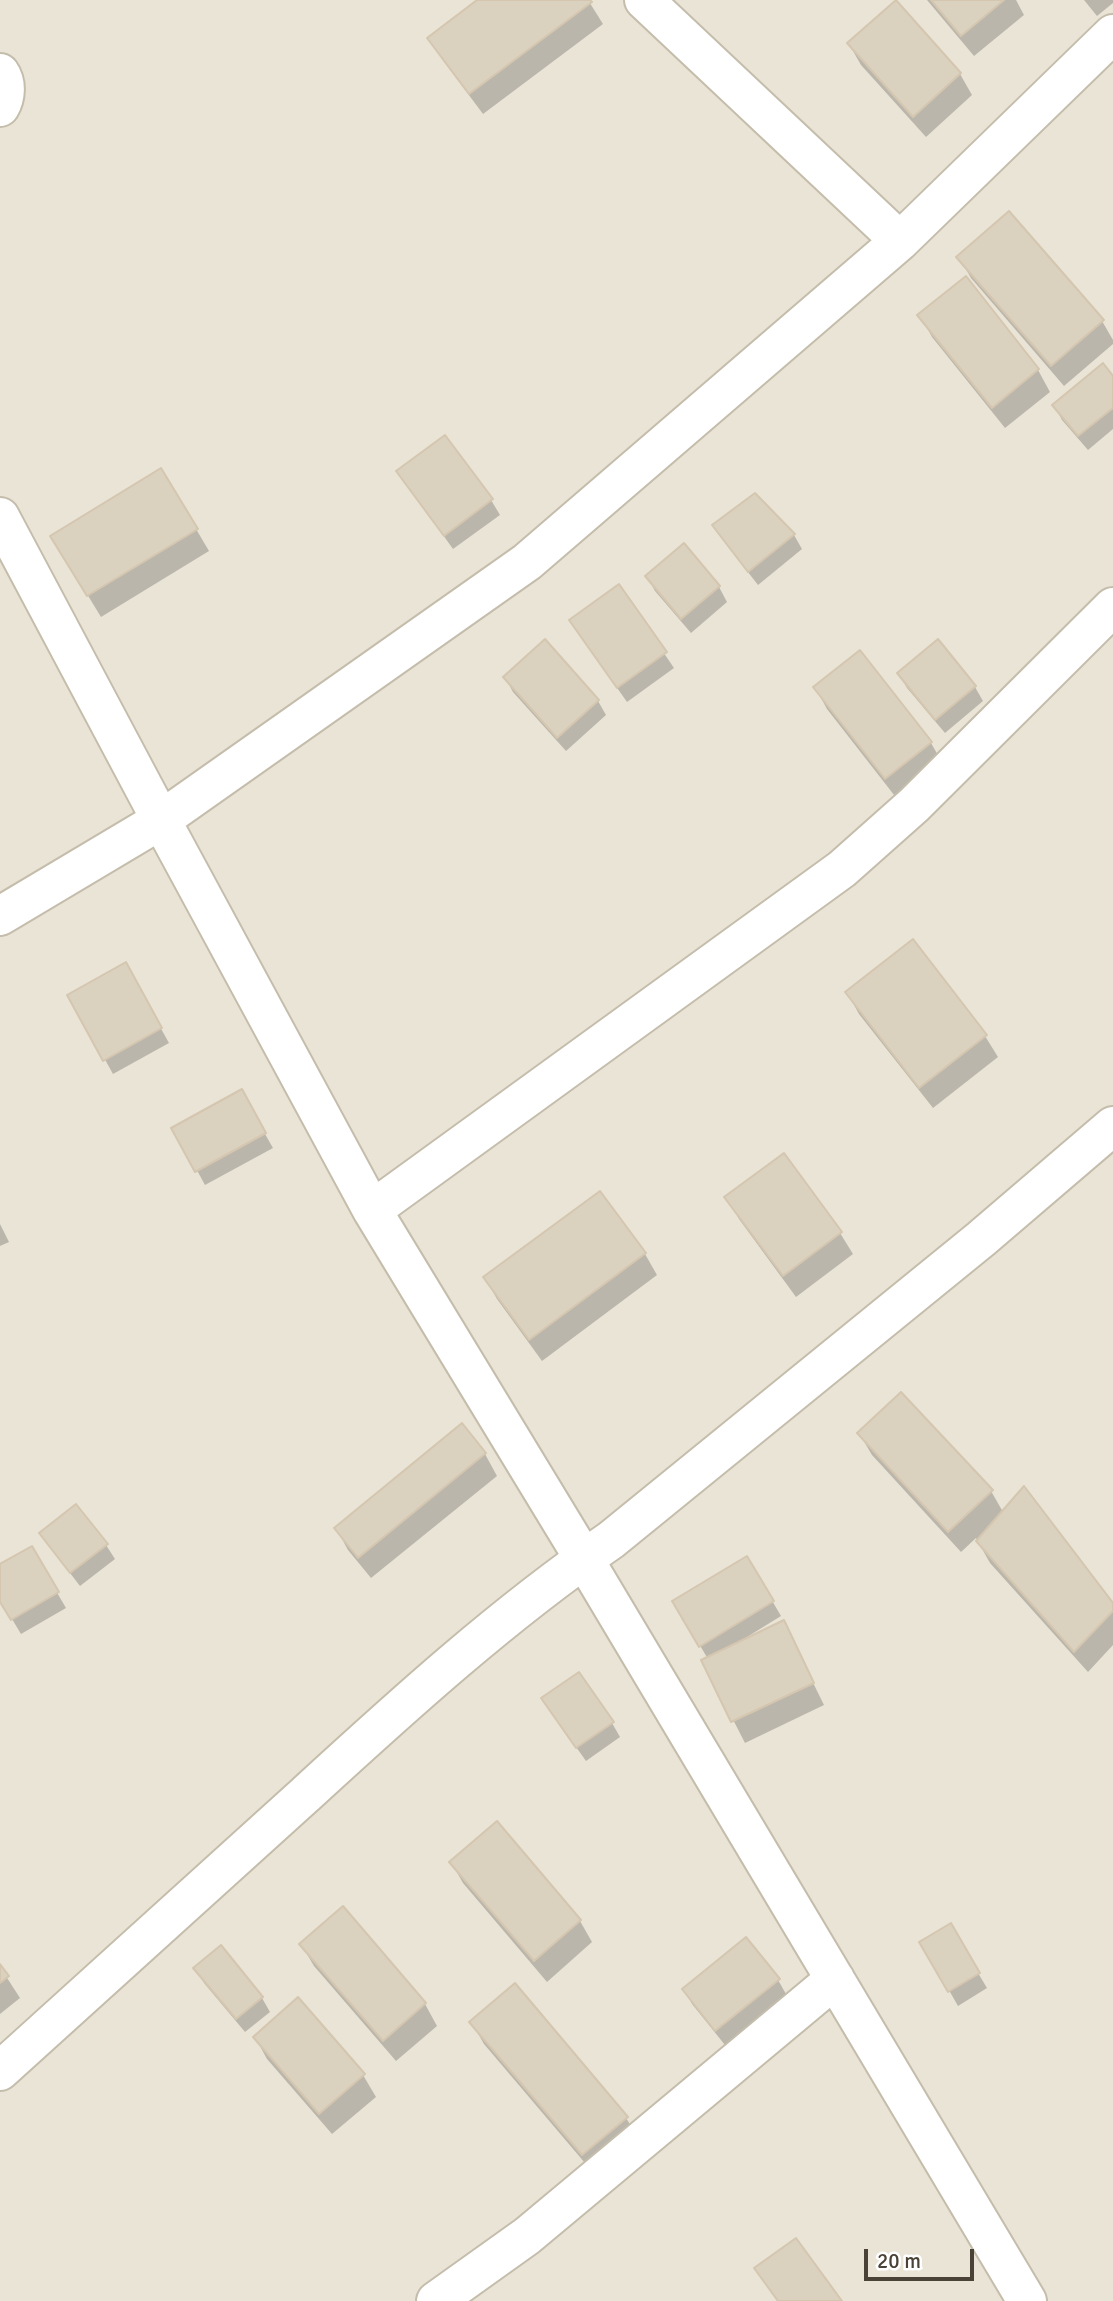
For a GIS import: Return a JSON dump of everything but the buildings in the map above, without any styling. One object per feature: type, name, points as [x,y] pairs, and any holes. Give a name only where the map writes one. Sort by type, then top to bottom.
[{"type":"street","points":[[644,0],[900,241]]},
{"type":"street","points":[[0,916],[161,820],[527,562],[900,241],[1113,34]]},
{"type":"street","points":[[0,73],[3,76],[5,97],[0,107]]},
{"type":"street","points":[[0,517],[372,1210],[584,1559],[1027,2301]]},
{"type":"street","points":[[372,1210],[842,869],[914,805],[1113,607]]},
{"type":"street","points":[[0,2071],[370,1735],[497,1628],[611,1540],[981,1239],[1113,1126]]},
{"type":"street","points":[[436,2301],[527,2236],[835,1979]]},
{"type":"shaded area","points":[[0,0],[1113,0],[1113,2301],[0,2301]]}]
